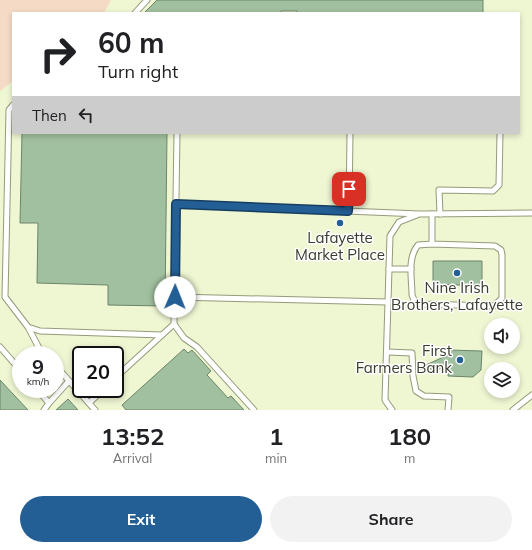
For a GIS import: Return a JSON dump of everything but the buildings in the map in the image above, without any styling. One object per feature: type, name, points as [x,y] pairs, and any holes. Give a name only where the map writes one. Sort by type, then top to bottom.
[{"type":"lane","points":[[136,12],[147,0]]},
{"type":"lane","points":[[12,106],[9,110],[5,297],[28,328],[38,346]]},
{"type":"lane","points":[[177,134],[174,324],[184,338],[197,347],[254,410]]},
{"type":"lane","points":[[348,211],[350,134]]},
{"type":"lane","points":[[440,214],[439,190],[493,191],[499,185],[500,134]]},
{"type":"lane","points":[[176,204],[420,214],[532,213]]},
{"type":"lane","points":[[392,410],[385,400],[390,236],[399,222],[420,214]]},
{"type":"lane","points":[[432,214],[432,244]]},
{"type":"lane","points":[[432,244],[495,246],[500,250],[502,255],[502,298],[499,303],[494,306],[418,304],[412,295],[411,269],[413,251],[418,245],[432,244]]},
{"type":"lane","points":[[389,269],[411,269]]},
{"type":"lane","points":[[0,302],[5,297]]},
{"type":"lane","points":[[175,297],[388,302]]},
{"type":"lane","points":[[124,370],[174,324]]},
{"type":"lane","points":[[28,328],[40,331],[162,335]]},
{"type":"lane","points":[[0,348],[12,361]]},
{"type":"lane","points":[[387,352],[412,353],[412,376],[416,391],[424,396],[449,397],[448,410]]},
{"type":"lane","points":[[64,375],[95,410]]},
{"type":"lane","points":[[44,410],[69,381]]},
{"type":"lane","points":[[513,410],[532,395]]},
{"type":"lane","points":[[45,398],[49,403]]},
{"type":"lane","points":[[89,403],[94,398]]},
{"type":"shaded area","points":[[0,0],[111,0],[105,12],[12,12],[12,82],[0,91]]},
{"type":"place","name":"Lafayette Market Place","points":[[340,223]]},
{"type":"place","name":"Nine Irish Brothers, Lafayette","points":[[457,273]]},
{"type":"place","name":"First Farmers Bank","points":[[460,360]]},
{"type":"route","points":[[175,297],[176,204],[348,211],[349,189]]}]
